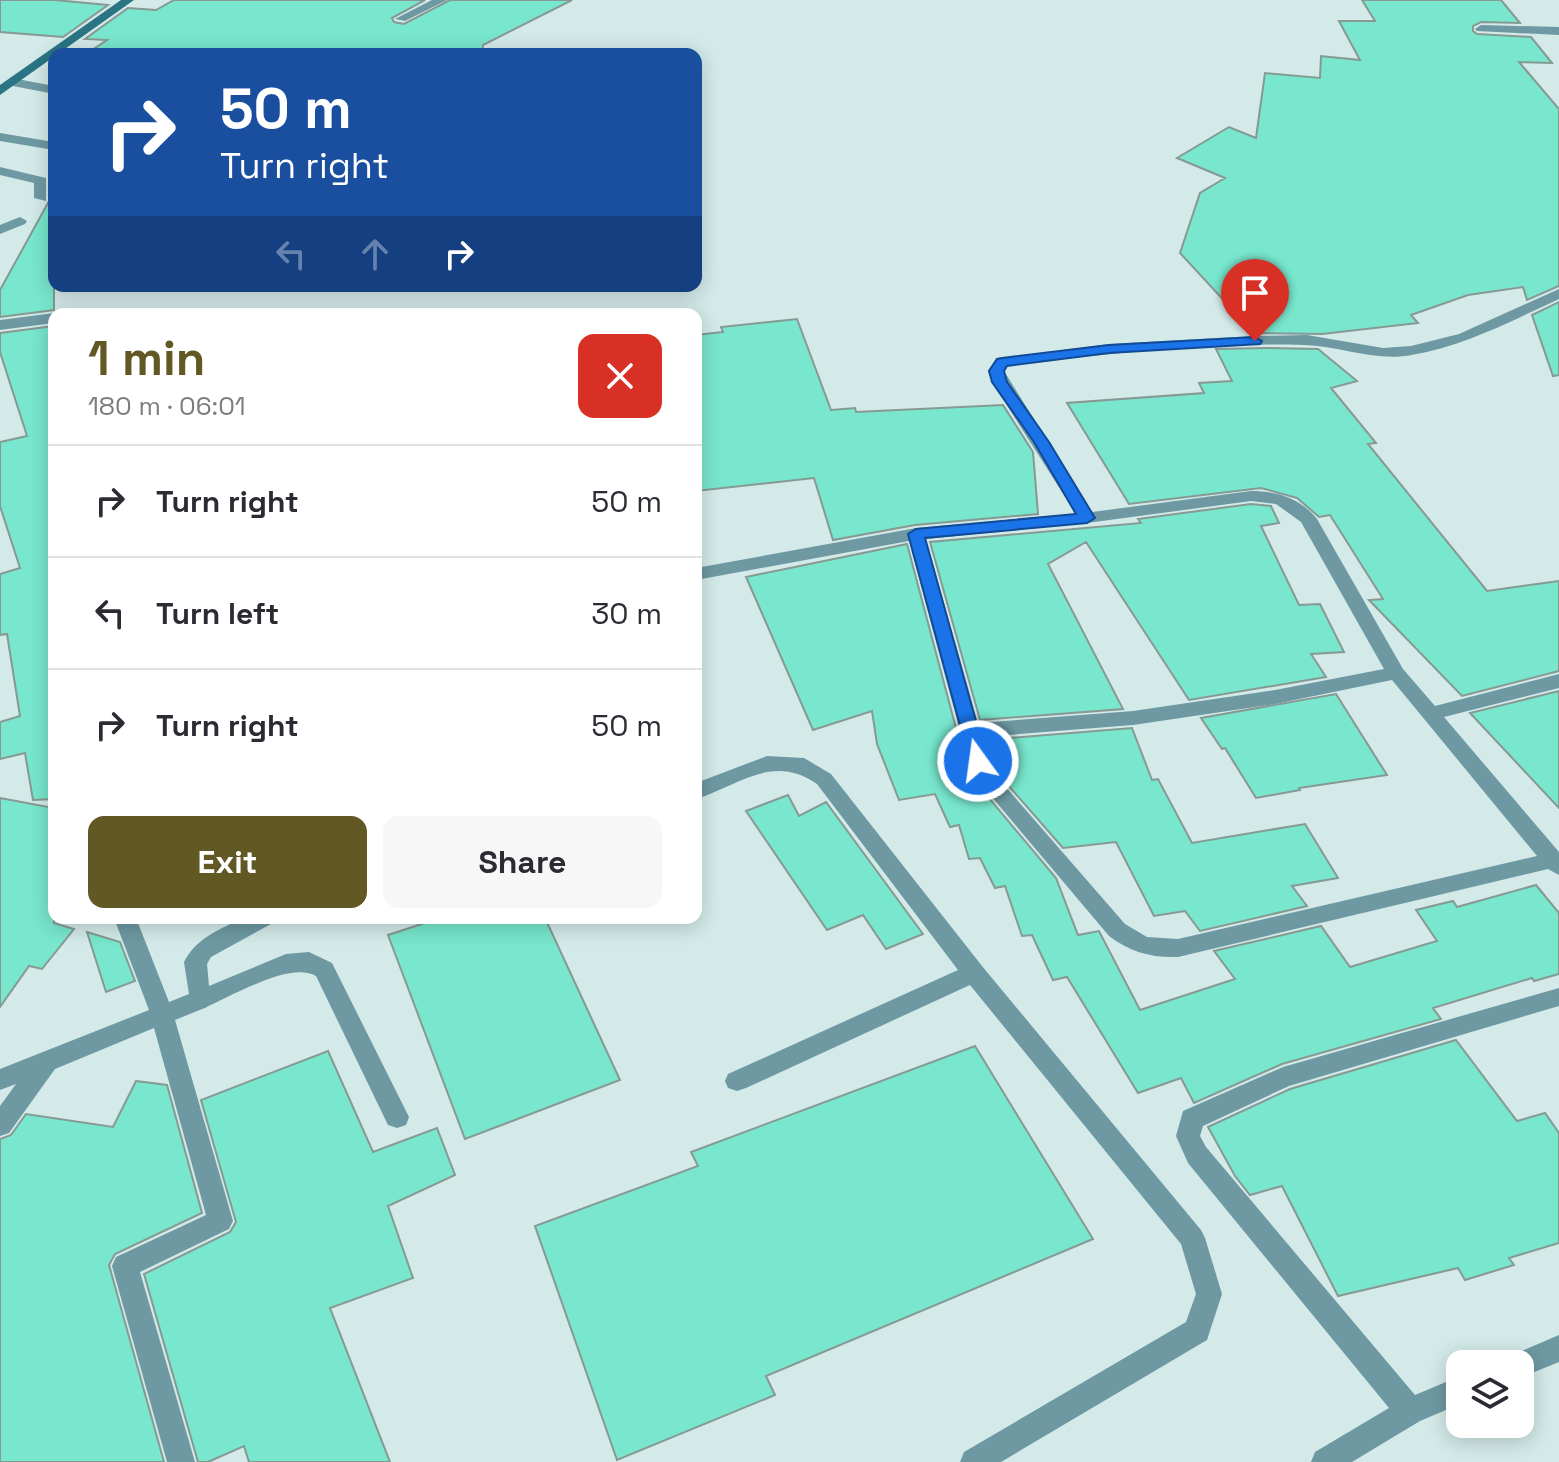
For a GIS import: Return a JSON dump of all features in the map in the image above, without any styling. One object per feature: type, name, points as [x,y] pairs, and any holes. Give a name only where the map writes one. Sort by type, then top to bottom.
[{"type":"main road","points":[[60,48],[128,0]]},
{"type":"main road","points":[[0,91],[48,57]]},
{"type":"street","points":[[401,19],[441,0]]},
{"type":"street","points":[[1481,29],[1559,31]]},
{"type":"street","points":[[12,82],[48,89]]},
{"type":"street","points":[[0,137],[48,145]]},
{"type":"street","points":[[0,171],[41,181],[41,198]]},
{"type":"street","points":[[0,230],[20,221]]},
{"type":"street","points":[[1087,518],[1000,382],[996,371],[1002,362],[1109,349],[1268,340],[1307,340],[1383,353],[1411,351],[1464,337],[1559,293]]},
{"type":"street","points":[[0,325],[48,319]]},
{"type":"street","points":[[702,573],[916,534],[1087,518],[1251,496],[1284,500],[1298,507],[1308,519],[1396,673],[1556,864],[1178,948],[1136,944],[1117,930],[990,783],[978,761],[916,534]]},
{"type":"street","points":[[971,731],[1133,718],[1275,697],[1396,673]]},
{"type":"street","points":[[1430,714],[1559,681]]},
{"type":"street","points":[[702,789],[767,763],[804,765],[824,779],[974,973],[1192,1238],[1209,1294],[1197,1331],[974,1462]]},
{"type":"street","points":[[127,924],[162,1014],[220,1221],[125,1266],[181,1462]]},
{"type":"street","points":[[199,1000],[195,962],[203,951],[252,924]]},
{"type":"street","points":[[0,1080],[286,963],[309,961],[324,970],[397,1117]]},
{"type":"street","points":[[737,1081],[974,973]]},
{"type":"street","points":[[1410,1411],[1197,1155],[1188,1136],[1192,1119],[1283,1077],[1559,997]]},
{"type":"street","points":[[0,1125],[46,1062]]},
{"type":"street","points":[[1534,1359],[1559,1348]]},
{"type":"street","points":[[1325,1462],[1410,1411],[1446,1396]]},
{"type":"building","points":[[0,0],[55,0],[108,5],[63,37],[0,32]]},
{"type":"building","points":[[174,0],[425,0],[392,18],[394,22],[404,24],[450,0],[572,0],[483,45],[483,48],[95,48],[107,40],[85,39],[128,8],[156,10]]},
{"type":"building","points":[[1362,0],[1501,0],[1520,23],[1481,22],[1473,26],[1473,31],[1477,34],[1531,37],[1552,63],[1519,62],[1559,109],[1559,286],[1527,300],[1523,287],[1468,295],[1411,315],[1418,323],[1322,334],[1254,333],[1180,253],[1200,193],[1225,178],[1177,158],[1229,127],[1256,138],[1265,73],[1320,78],[1321,56],[1360,60],[1339,21],[1375,21]]},
{"type":"building","points":[[48,203],[48,292],[54,292],[54,308],[0,317],[0,290]]},
{"type":"building","points":[[1559,302],[1559,375],[1553,376],[1532,315]]},
{"type":"building","points":[[797,319],[831,410],[855,408],[856,412],[1003,405],[1033,452],[1038,514],[915,525],[833,540],[814,478],[702,490],[702,334],[723,332],[721,327]]},
{"type":"building","points":[[48,327],[48,799],[33,800],[25,753],[0,759],[0,722],[20,716],[7,634],[0,635],[0,574],[20,568],[0,506],[0,442],[27,436],[0,352],[0,333]]},
{"type":"building","points":[[1216,349],[1318,349],[1357,381],[1331,388],[1376,443],[1368,444],[1487,591],[1559,581],[1559,671],[1462,696],[1369,600],[1383,599],[1330,515],[1319,517],[1297,498],[1261,488],[1129,504],[1067,403],[1204,393],[1199,383],[1232,381]]},
{"type":"building","points":[[1251,504],[1271,506],[1279,523],[1261,526],[1299,605],[1320,604],[1344,652],[1311,654],[1326,677],[1189,700],[1086,542],[1048,564],[1123,709],[980,720],[930,542],[1141,523],[1138,519]]},
{"type":"building","points":[[907,544],[965,762],[978,785],[1056,878],[1078,935],[1099,931],[1140,1010],[1235,979],[1214,951],[1321,926],[1350,967],[1437,941],[1416,910],[1453,901],[1457,907],[1536,885],[1559,913],[1559,974],[1534,981],[1532,978],[1433,1008],[1441,1019],[1282,1064],[1194,1103],[1181,1078],[1138,1093],[1067,977],[1053,980],[1032,935],[1022,936],[1005,886],[995,888],[980,858],[969,859],[959,825],[950,827],[935,794],[899,800],[877,744],[872,711],[813,730],[746,577]]},
{"type":"building","points":[[1559,691],[1559,808],[1470,713]]},
{"type":"building","points":[[1336,694],[1387,775],[1299,788],[1256,798],[1225,748],[1222,749],[1201,718]]},
{"type":"building","points":[[1132,728],[1152,780],[1158,779],[1192,843],[1305,824],[1338,878],[1292,886],[1307,906],[1200,931],[1185,911],[1154,916],[1116,842],[1063,848],[1000,776],[991,760],[986,740]]},
{"type":"building","points":[[788,795],[799,816],[826,802],[923,934],[886,949],[863,915],[827,930],[746,811]]},
{"type":"building","points":[[0,798],[48,807],[48,924],[74,929],[42,969],[29,966],[0,1007]]},
{"type":"building","points":[[422,924],[548,924],[620,1080],[465,1139],[388,935]]},
{"type":"building","points":[[87,932],[120,942],[135,981],[106,992]]},
{"type":"building","points":[[1456,1040],[1517,1121],[1545,1113],[1559,1133],[1559,1243],[1509,1258],[1514,1265],[1465,1280],[1458,1268],[1338,1296],[1282,1186],[1250,1195],[1235,1176],[1208,1127],[1290,1089]]},
{"type":"building","points":[[975,1046],[1093,1239],[766,1376],[775,1395],[617,1460],[535,1226],[698,1166],[691,1152]]},
{"type":"building","points":[[328,1051],[373,1152],[437,1128],[455,1175],[388,1206],[413,1278],[330,1308],[390,1462],[249,1462],[244,1446],[208,1462],[198,1462],[144,1274],[230,1232],[236,1222],[201,1100]]},
{"type":"building","points":[[136,1081],[167,1085],[202,1213],[115,1254],[109,1265],[164,1462],[0,1462],[0,1139],[11,1135],[26,1114],[113,1127]]},
{"type":"route","points":[[978,761],[916,534],[1087,518],[996,371],[1002,362],[1020,358],[1109,349],[1255,341]]}]
